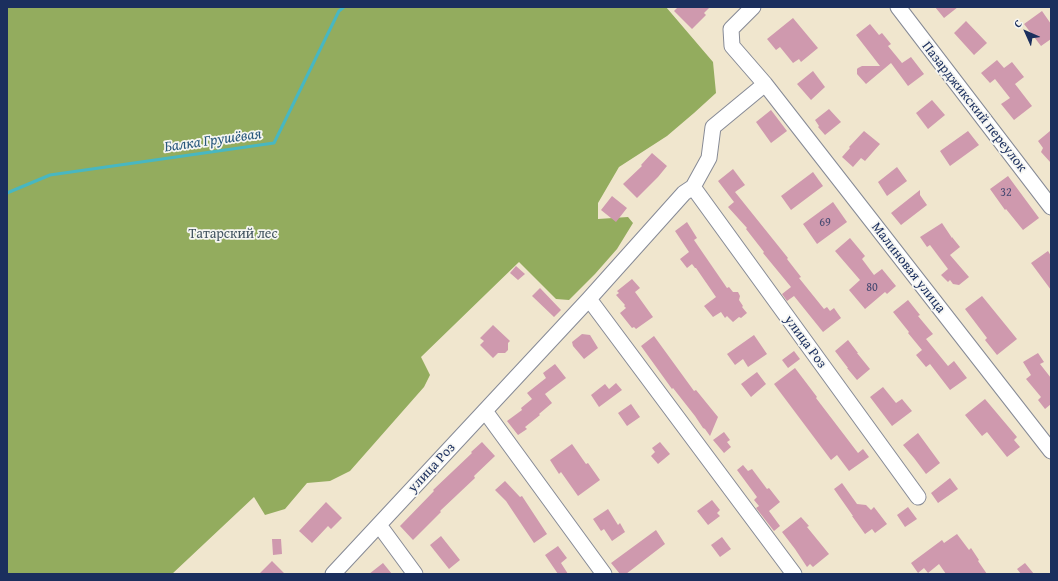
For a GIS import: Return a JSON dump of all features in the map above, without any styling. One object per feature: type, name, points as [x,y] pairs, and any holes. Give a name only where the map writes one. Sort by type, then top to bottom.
[{"type":"street","points":[[753,7],[731,29],[732,46],[765,84]]},
{"type":"street","name":"Пазарджикский переулок","points":[[898,7],[1051,207]]},
{"type":"street","name":"улица Роз","points":[[333,574],[589,299],[684,193],[693,187],[709,158],[713,127],[765,84]]},
{"type":"street","name":"Малиновая улица","points":[[765,84],[1051,451]]},
{"type":"street","name":"улица Роз","points":[[693,187],[918,497]]},
{"type":"street","points":[[589,299],[794,574]]},
{"type":"street","points":[[485,411],[604,574]]},
{"type":"street","points":[[379,525],[415,574]]},
{"type":"green space","name":"Татарский лес","points":[[7,7],[666,7],[713,62],[716,93],[667,136],[619,167],[598,203],[598,219],[628,217],[633,223],[617,249],[595,274],[569,300],[556,299],[519,262],[421,357],[430,375],[424,387],[350,471],[330,481],[307,483],[285,509],[265,515],[254,497],[172,574],[7,574]]},
{"type":"building","points":[[678,7],[710,7],[704,13],[706,15],[692,29],[674,11]]},
{"type":"building","points":[[935,7],[958,7],[944,18]]},
{"type":"building","points":[[1042,11],[1051,24],[1051,39],[1041,46],[1024,24]]},
{"type":"building","points":[[793,18],[818,48],[801,62],[799,59],[793,63],[780,47],[776,50],[767,39]]},
{"type":"building","points":[[966,21],[987,43],[974,55],[954,33]]},
{"type":"building","points":[[870,24],[879,35],[882,33],[891,44],[888,46],[902,63],[911,57],[924,74],[908,86],[891,63],[866,84],[857,74],[857,69],[862,66],[880,66],[856,35]]},
{"type":"building","points":[[997,60],[1004,68],[1012,62],[1024,77],[1015,84],[1032,106],[1014,120],[1001,104],[1010,98],[995,79],[990,83],[981,73]]},
{"type":"building","points":[[813,71],[825,87],[811,100],[797,84]]},
{"type":"building","points":[[932,100],[945,115],[928,129],[916,113]]},
{"type":"building","points":[[829,109],[841,122],[825,135],[818,127],[819,126],[815,120]]},
{"type":"building","points":[[771,110],[787,131],[771,143],[756,122]]},
{"type":"building","points":[[1051,128],[1051,163],[1041,152],[1043,148],[1038,141],[1050,131]]},
{"type":"building","points":[[864,131],[880,144],[865,161],[861,158],[853,167],[842,157]]},
{"type":"building","points":[[968,131],[979,145],[950,166],[940,151]]},
{"type":"building","points":[[652,153],[667,166],[637,198],[623,184],[642,166],[641,165]]},
{"type":"building","points":[[897,167],[907,181],[887,196],[878,182]]},
{"type":"building","points":[[733,169],[745,185],[735,192],[788,258],[787,259],[801,277],[799,278],[824,309],[827,307],[830,311],[834,308],[841,318],[823,332],[794,296],[787,301],[782,294],[791,287],[763,253],[764,252],[746,229],[747,228],[728,207],[734,202],[718,181]]},
{"type":"building","points":[[813,172],[823,186],[791,210],[781,196]]},
{"type":"building","points":[[1008,176],[1039,218],[1023,230],[1006,209],[1005,210],[990,189]]},
{"type":"building","points":[[920,190],[920,195],[927,205],[901,225],[891,213]]},
{"type":"building","points":[[612,196],[627,208],[616,222],[601,210]]},
{"type":"building","points":[[833,202],[847,222],[817,244],[803,224]]},
{"type":"building","points":[[687,222],[697,238],[694,240],[727,288],[729,287],[733,292],[738,292],[740,296],[739,300],[743,306],[742,307],[747,313],[741,318],[739,317],[733,322],[727,316],[725,318],[721,312],[713,317],[704,306],[716,297],[696,268],[692,264],[687,268],[680,259],[689,252],[675,231]]},
{"type":"building","points":[[942,223],[960,247],[950,255],[969,277],[959,285],[953,284],[950,280],[948,282],[941,275],[948,269],[930,245],[927,247],[920,237]]},
{"type":"building","points":[[850,238],[865,256],[862,259],[874,275],[882,269],[896,286],[887,294],[885,292],[865,309],[849,290],[860,280],[835,251]]},
{"type":"building","points":[[1048,251],[1051,256],[1051,290],[1031,263]]},
{"type":"building","points":[[516,266],[525,274],[518,280],[510,273]]},
{"type":"building","points":[[632,279],[640,288],[635,292],[653,317],[636,329],[634,327],[632,328],[620,313],[626,308],[616,295],[619,293],[617,291]]},
{"type":"building","points":[[540,288],[561,310],[554,317],[532,296]]},
{"type":"building","points":[[982,296],[1017,339],[997,355],[985,340],[987,338],[965,309]]},
{"type":"building","points":[[908,300],[920,315],[918,316],[933,334],[926,339],[948,366],[954,361],[967,378],[950,390],[930,364],[926,367],[916,355],[922,350],[893,312]]},
{"type":"building","points":[[493,325],[510,341],[508,343],[508,350],[505,353],[498,353],[493,358],[480,345],[484,341],[480,338]]},
{"type":"building","points":[[582,334],[590,335],[598,348],[584,359],[573,346],[572,342]]},
{"type":"building","points":[[754,335],[767,354],[748,367],[743,359],[735,365],[727,354]]},
{"type":"building","points":[[654,336],[694,391],[696,390],[718,417],[710,436],[673,388],[672,389],[641,346]]},
{"type":"building","points":[[848,340],[870,369],[857,380],[835,351]]},
{"type":"building","points":[[794,351],[800,359],[788,368],[782,360]]},
{"type":"building","points":[[1038,353],[1044,362],[1040,364],[1051,378],[1051,404],[1045,409],[1038,400],[1041,397],[1026,379],[1031,375],[1023,362]]},
{"type":"building","points":[[555,364],[566,378],[545,394],[552,403],[525,427],[527,429],[518,435],[507,421],[522,410],[521,408],[532,399],[527,393],[546,378],[543,373]]},
{"type":"building","points":[[795,368],[858,453],[863,449],[869,457],[849,471],[837,455],[831,460],[774,384]]},
{"type":"building","points":[[757,372],[766,384],[751,397],[741,384]]},
{"type":"building","points":[[616,383],[622,390],[599,407],[591,395],[605,384],[609,389]]},
{"type":"building","points":[[883,387],[896,403],[902,399],[912,411],[892,426],[870,397]]},
{"type":"building","points":[[985,399],[1017,437],[1014,440],[1020,447],[1007,457],[987,432],[982,436],[965,415]]},
{"type":"building","points":[[631,404],[640,417],[627,426],[618,413]]},
{"type":"building","points":[[724,432],[730,440],[727,442],[731,447],[724,453],[713,440]]},
{"type":"building","points":[[918,433],[940,463],[926,474],[903,445]]},
{"type":"building","points":[[482,442],[495,456],[413,540],[400,526],[434,491],[433,490]]},
{"type":"building","points":[[660,442],[670,454],[658,464],[651,456],[655,452],[652,448]]},
{"type":"building","points":[[572,444],[586,464],[588,463],[600,480],[578,496],[561,472],[559,474],[550,460]]},
{"type":"building","points":[[743,465],[748,471],[752,469],[767,489],[769,488],[780,502],[769,511],[780,526],[774,531],[756,508],[759,506],[754,500],[757,497],[737,470]]},
{"type":"building","points":[[950,478],[958,489],[938,503],[931,493]]},
{"type":"building","points":[[505,481],[520,497],[522,496],[547,534],[534,543],[506,501],[495,490]]},
{"type":"building","points":[[842,483],[857,504],[866,505],[871,510],[874,507],[887,524],[875,533],[872,529],[865,534],[834,489]]},
{"type":"building","points":[[712,500],[720,510],[717,513],[720,516],[708,525],[697,511]]},
{"type":"building","points":[[326,502],[342,518],[331,529],[328,526],[312,543],[299,531]]},
{"type":"building","points":[[908,507],[917,519],[905,527],[897,515]]},
{"type":"building","points":[[608,509],[618,525],[620,523],[625,532],[612,541],[604,529],[601,531],[593,519]]},
{"type":"building","points":[[801,517],[809,526],[807,527],[829,554],[813,567],[810,564],[807,567],[782,532]]},
{"type":"building","points":[[656,530],[665,544],[626,574],[620,574],[611,563]]},
{"type":"building","points":[[957,534],[969,550],[971,548],[987,574],[946,574],[939,564],[928,573],[924,568],[918,573],[911,563],[942,540],[944,543]]},
{"type":"building","points":[[441,536],[460,560],[449,569],[430,545]]},
{"type":"building","points":[[722,537],[731,549],[720,557],[711,545]]},
{"type":"building","points":[[272,539],[281,539],[282,554],[273,555]]},
{"type":"building","points":[[558,546],[567,558],[561,563],[568,574],[558,574],[545,555]]},
{"type":"building","points":[[272,561],[285,574],[259,574]]},
{"type":"building","points":[[383,563],[392,574],[369,574]]},
{"type":"building","points":[[1025,563],[1034,574],[1021,574],[1017,569]]},
{"type":"waterway","name":"Балка Грушёвая","points":[[7,193],[50,175],[274,143],[339,11],[344,7]]}]
